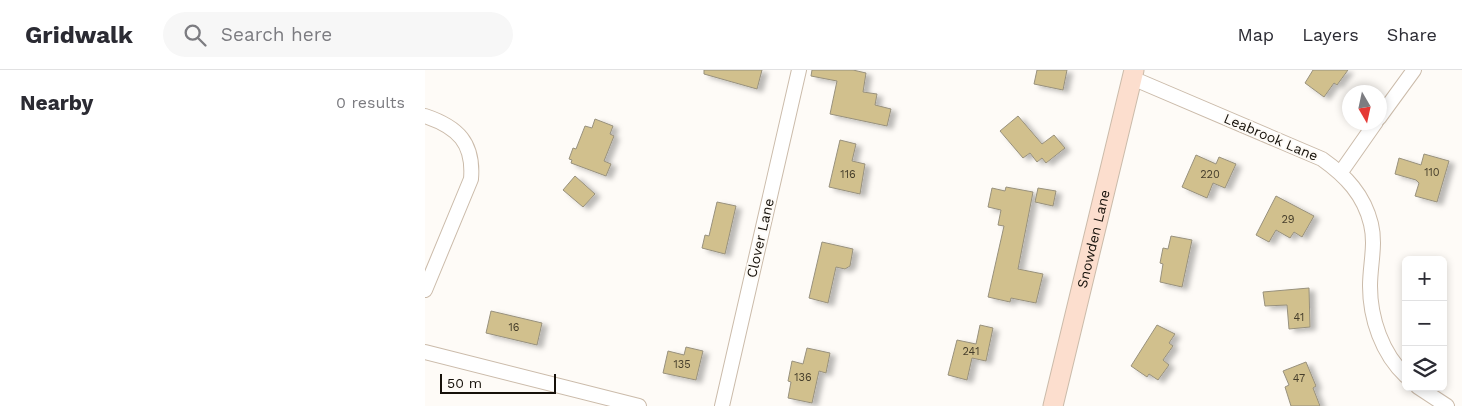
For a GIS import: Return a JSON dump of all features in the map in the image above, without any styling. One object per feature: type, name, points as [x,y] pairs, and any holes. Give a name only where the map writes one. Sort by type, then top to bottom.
[{"type":"street","name":"Clover Lane","points":[[722,406],[799,70]]},
{"type":"street","points":[[1387,107],[1414,70]]},
{"type":"street","name":"Leabrook Lane","points":[[1133,74],[1322,159],[1341,172],[1355,187],[1365,205],[1374,244],[1370,285],[1372,310],[1379,334],[1390,356],[1402,371]]},
{"type":"street","name":"Snowden Lane","points":[[1053,406],[1133,74]]},
{"type":"street","points":[[425,116],[451,127],[463,140],[471,158],[471,179],[425,290]]},
{"type":"street","points":[[1341,172],[1371,130]]},
{"type":"street","points":[[425,352],[639,406]]},
{"type":"street","points":[[1423,391],[1447,406]]},
{"type":"building","points":[[704,70],[762,70],[757,89],[704,74]]},
{"type":"building","points":[[812,70],[853,70],[866,73],[863,92],[877,94],[875,105],[891,109],[887,126],[830,114],[837,81],[811,76]]},
{"type":"building","points":[[1037,70],[1067,70],[1063,90],[1034,84]]},
{"type":"building","points":[[1313,70],[1348,70],[1337,85],[1334,83],[1324,97],[1305,83]]},
{"type":"building","points":[[1018,116],[1042,144],[1054,135],[1065,148],[1046,163],[1042,158],[1037,162],[1030,153],[1023,158],[1000,131]]},
{"type":"building","points":[[595,119],[613,126],[610,134],[614,136],[604,161],[611,164],[606,176],[571,163],[572,160],[569,159],[573,148],[576,149],[585,126],[592,128]]},
{"type":"building","points":[[840,140],[856,144],[852,161],[865,164],[860,194],[829,187]]},
{"type":"building","points":[[1424,154],[1449,161],[1437,202],[1415,196],[1419,183],[1416,180],[1395,174],[1399,158],[1421,165]]},
{"type":"building","points":[[1196,155],[1216,164],[1219,157],[1236,164],[1225,188],[1213,183],[1207,198],[1182,187]]},
{"type":"building","points":[[575,176],[595,194],[583,207],[563,190]]},
{"type":"building","points":[[1006,187],[1033,192],[1018,269],[1043,274],[1036,303],[1011,298],[1010,302],[988,297],[1004,226],[998,225],[1001,210],[988,207],[992,188],[1005,191]]},
{"type":"building","points":[[1038,188],[1056,191],[1053,206],[1035,202]]},
{"type":"building","points":[[1276,196],[1314,216],[1302,237],[1294,232],[1290,238],[1276,230],[1269,242],[1256,235]]},
{"type":"building","points":[[717,202],[736,206],[725,254],[702,248],[705,235],[709,236]]},
{"type":"building","points":[[1171,236],[1192,240],[1182,287],[1160,282],[1163,264],[1160,263],[1163,248],[1168,249]]},
{"type":"building","points":[[822,242],[853,249],[850,266],[845,269],[836,267],[828,303],[809,298]]},
{"type":"building","points":[[1309,288],[1310,327],[1289,329],[1287,305],[1265,306],[1263,292]]},
{"type":"building","points":[[491,311],[542,323],[537,345],[486,333]]},
{"type":"building","points":[[980,325],[993,328],[986,361],[972,358],[967,380],[948,375],[957,340],[976,344]]},
{"type":"building","points":[[1157,325],[1175,334],[1169,343],[1173,346],[1163,360],[1169,365],[1158,380],[1149,374],[1147,377],[1131,366]]},
{"type":"building","points":[[686,347],[703,351],[696,380],[663,373],[668,351],[684,355]]},
{"type":"building","points":[[807,348],[830,353],[826,373],[819,371],[812,403],[788,398],[791,382],[788,381],[792,361],[803,364]]},
{"type":"building","points":[[1306,362],[1316,386],[1313,388],[1320,406],[1291,406],[1285,387],[1289,385],[1283,371]]}]
